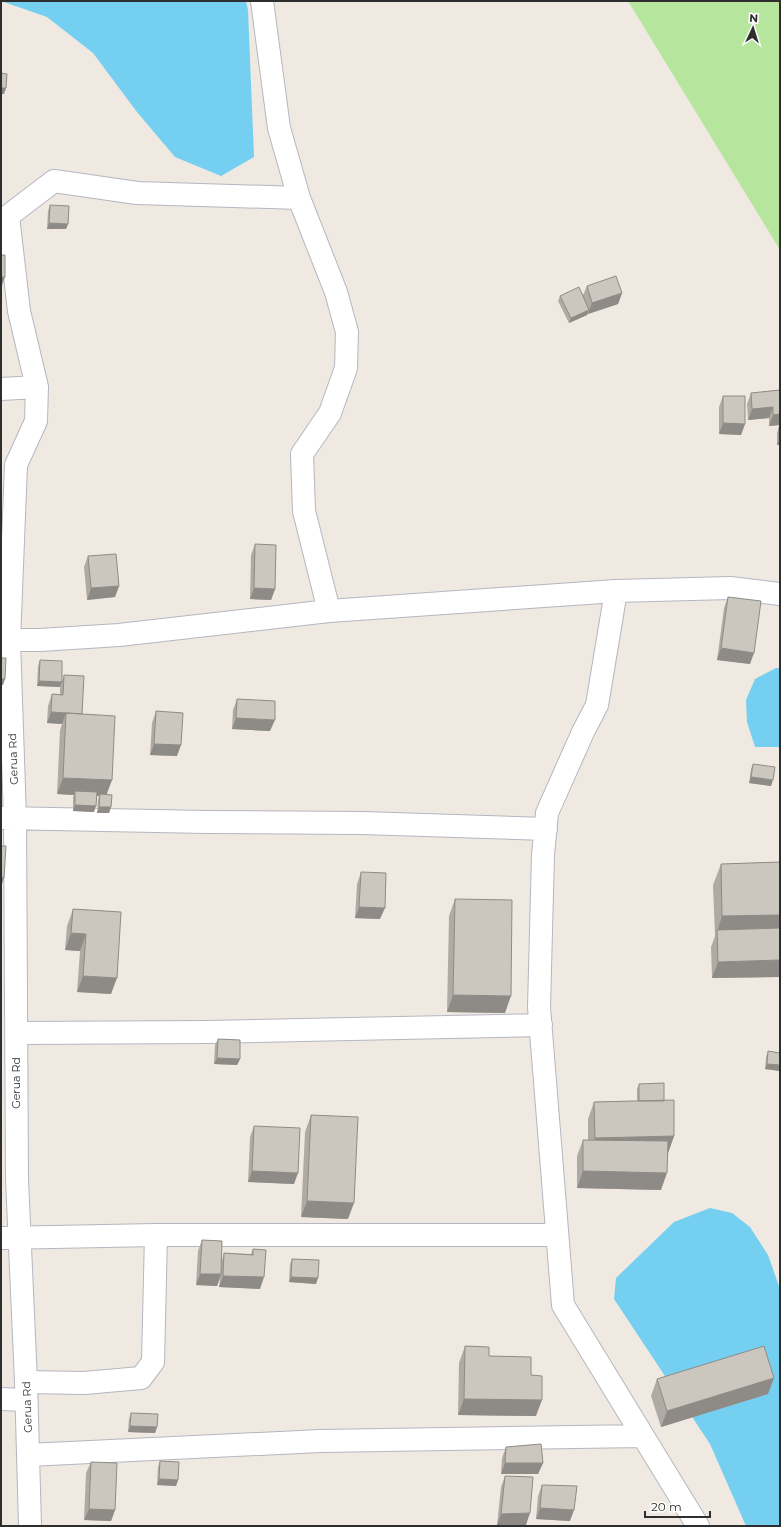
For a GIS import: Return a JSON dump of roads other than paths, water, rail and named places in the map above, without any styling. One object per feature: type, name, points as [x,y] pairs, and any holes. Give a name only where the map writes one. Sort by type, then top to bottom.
[{"type":"street","points":[[262,1],[279,128],[299,198],[336,292],[347,332],[346,368],[342,381],[330,413],[302,454],[304,511],[328,611]]},
{"type":"street","points":[[5,216],[54,181],[137,193],[299,198]]},
{"type":"street","name":"Gerua Rd","points":[[5,216],[19,311],[37,388],[36,421],[16,465],[5,640],[8,818],[8,962],[16,1033],[9,1085],[17,1179],[10,1237],[26,1391],[30,1526]]},
{"type":"street","points":[[1,389],[37,388]]},
{"type":"street","points":[[5,640],[119,635],[328,611],[616,591],[730,588],[780,594]]},
{"type":"street","points":[[616,591],[597,705],[583,732],[547,813],[542,870],[539,1008],[563,1305],[698,1526]]},
{"type":"street","points":[[8,818],[362,823],[546,829]]},
{"type":"street","points":[[16,1033],[207,1032],[541,1025]]},
{"type":"street","points":[[10,1237],[156,1235],[557,1235]]},
{"type":"street","points":[[1,1399],[26,1391],[141,1378],[153,1362],[156,1235]]},
{"type":"street","points":[[28,1455],[320,1441],[643,1436]]},
{"type":"water","points":[[1,1],[246,1],[248,10],[254,157],[221,176],[175,157],[137,112],[93,53],[47,17]]},
{"type":"water","points":[[776,668],[780,668],[780,747],[755,747],[747,722],[746,700],[755,679]]},
{"type":"water","points":[[710,1208],[732,1213],[750,1227],[768,1255],[780,1289],[780,1526],[746,1526],[710,1444],[614,1299],[616,1278],[674,1222]]}]
